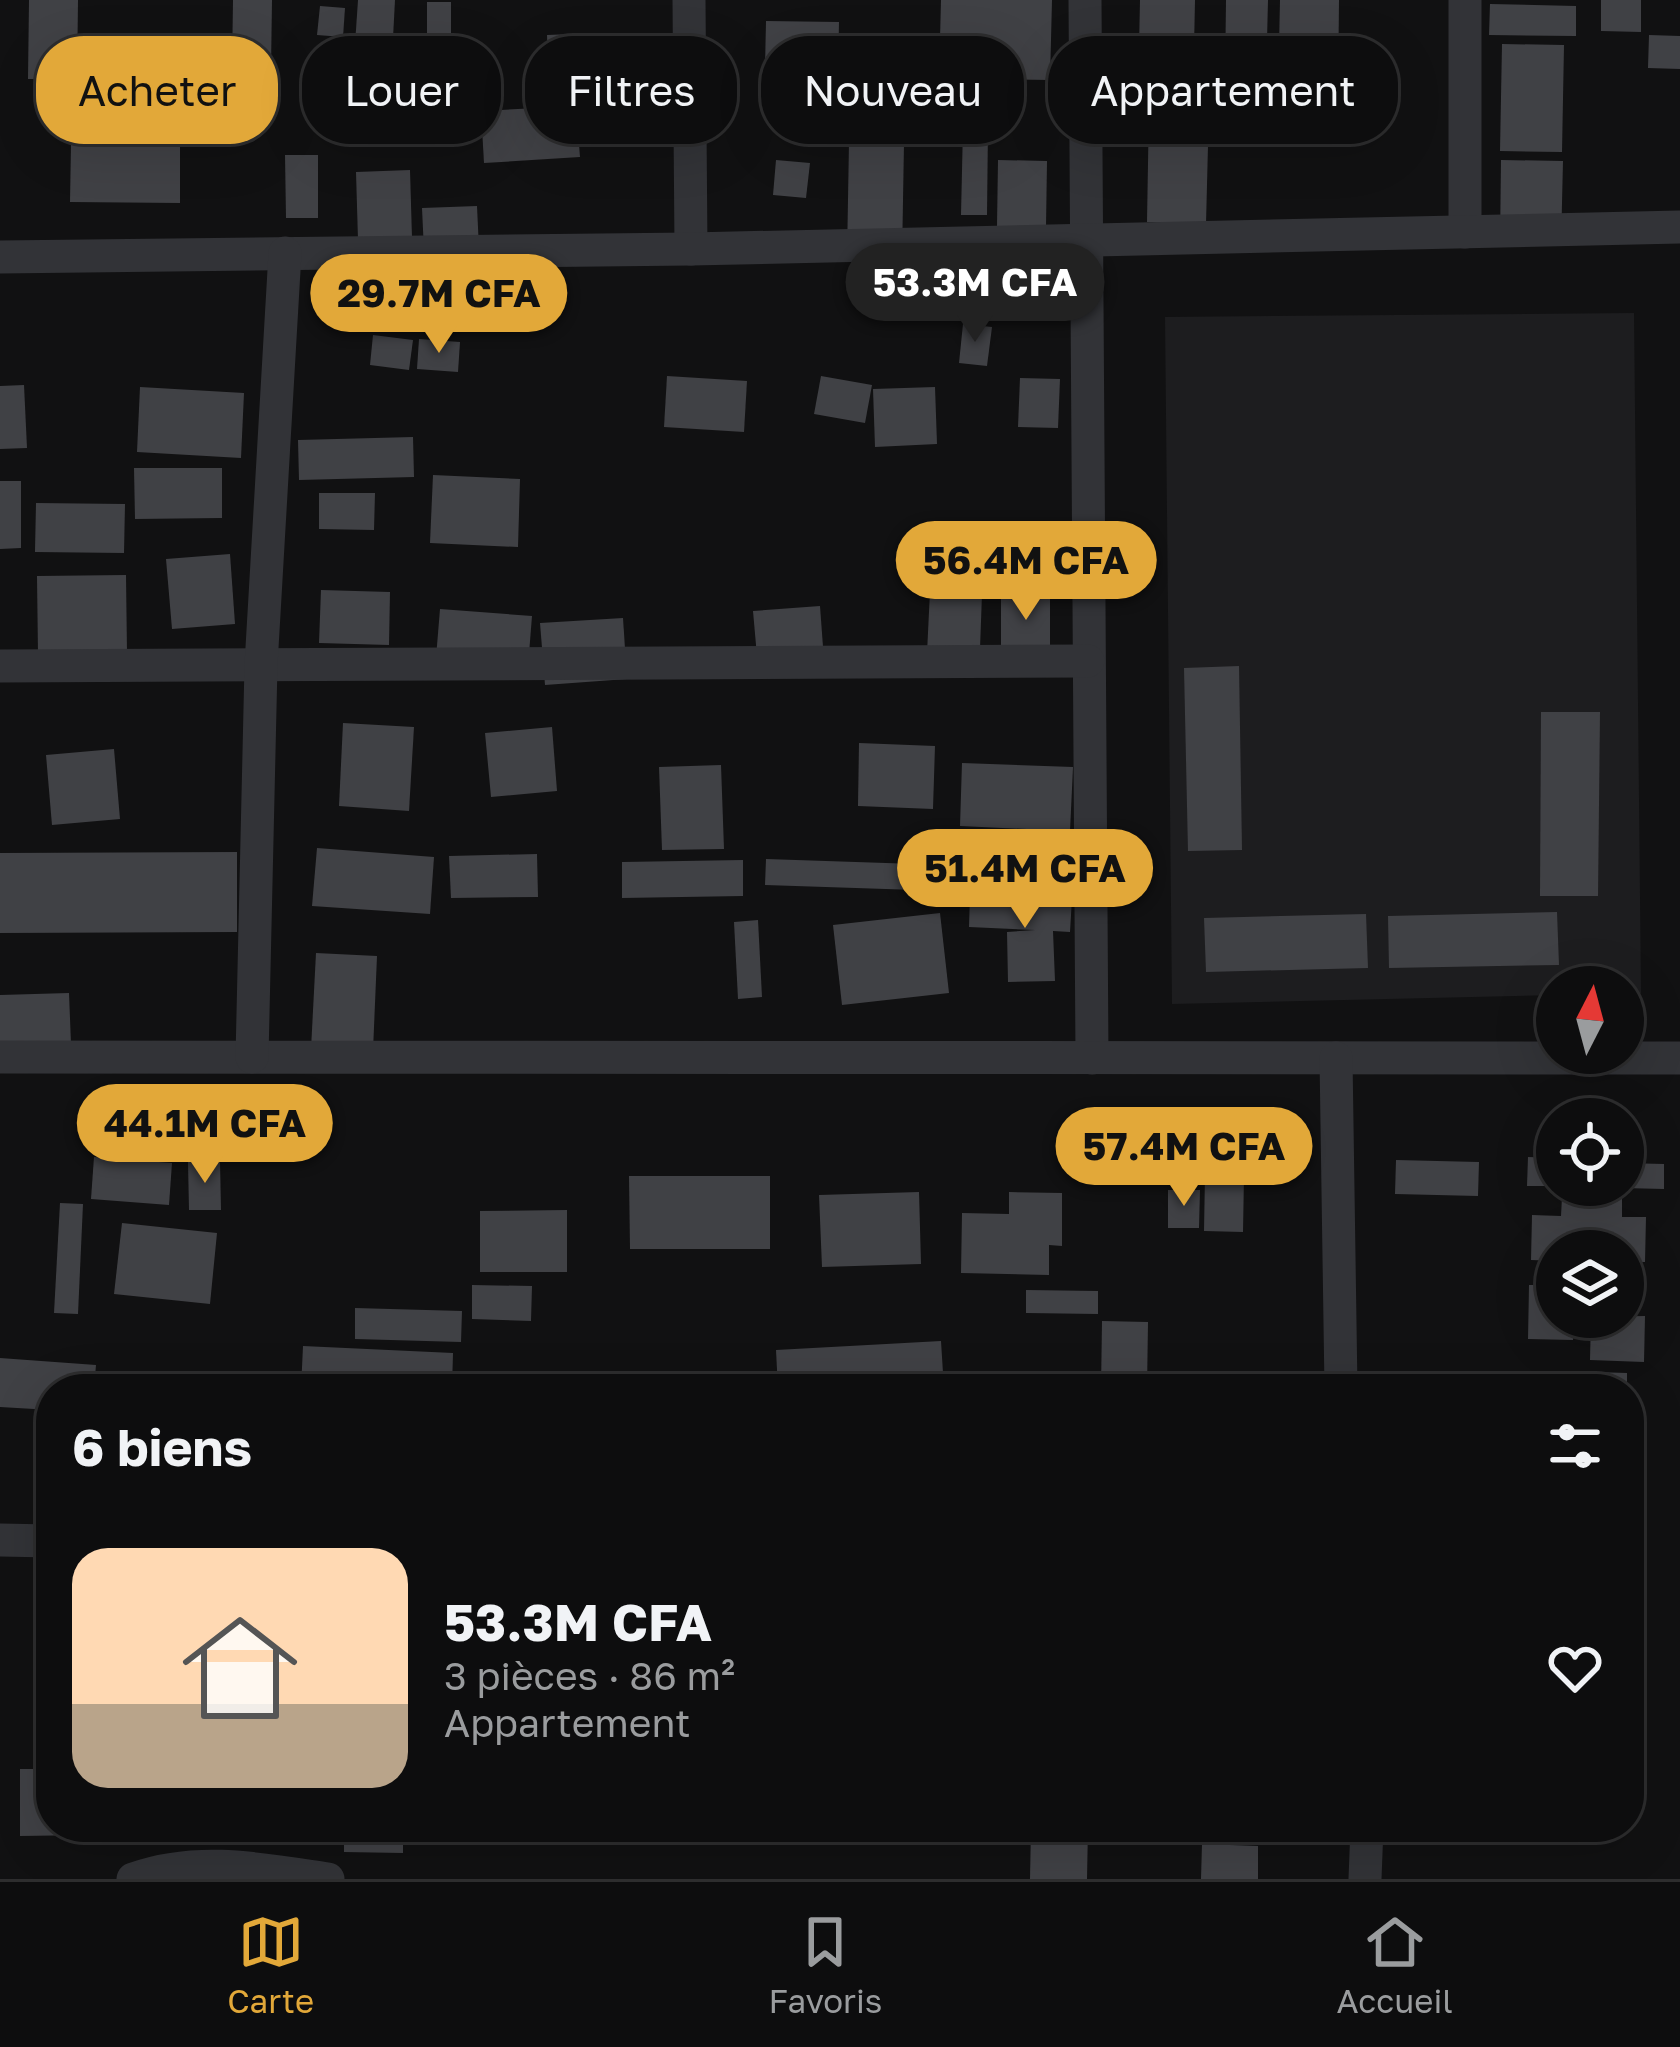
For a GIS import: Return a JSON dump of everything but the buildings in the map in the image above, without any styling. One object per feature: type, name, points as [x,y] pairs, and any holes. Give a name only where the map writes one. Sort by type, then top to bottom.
[{"type":"street","points":[[689,0],[692,248]]},
{"type":"street","points":[[1085,0],[1092,1058]]},
{"type":"street","points":[[1465,0],[1465,232]]},
{"type":"street","points":[[0,257],[1680,227]]},
{"type":"street","points":[[252,1057],[261,664],[285,253]]},
{"type":"street","points":[[0,666],[1088,661]]},
{"type":"street","points":[[0,1057],[1680,1058]]},
{"type":"street","points":[[1336,1058],[1341,1374]]},
{"type":"street","points":[[0,1540],[36,1541]]},
{"type":"street","points":[[1365,1879],[1366,1842]]},
{"type":"street","points":[[133,1879],[161,1869],[230,1864],[328,1879]]},
{"type":"shaded area","points":[[1634,313],[1641,966],[1536,966],[1536,995],[1172,1004],[1165,317]]}]
